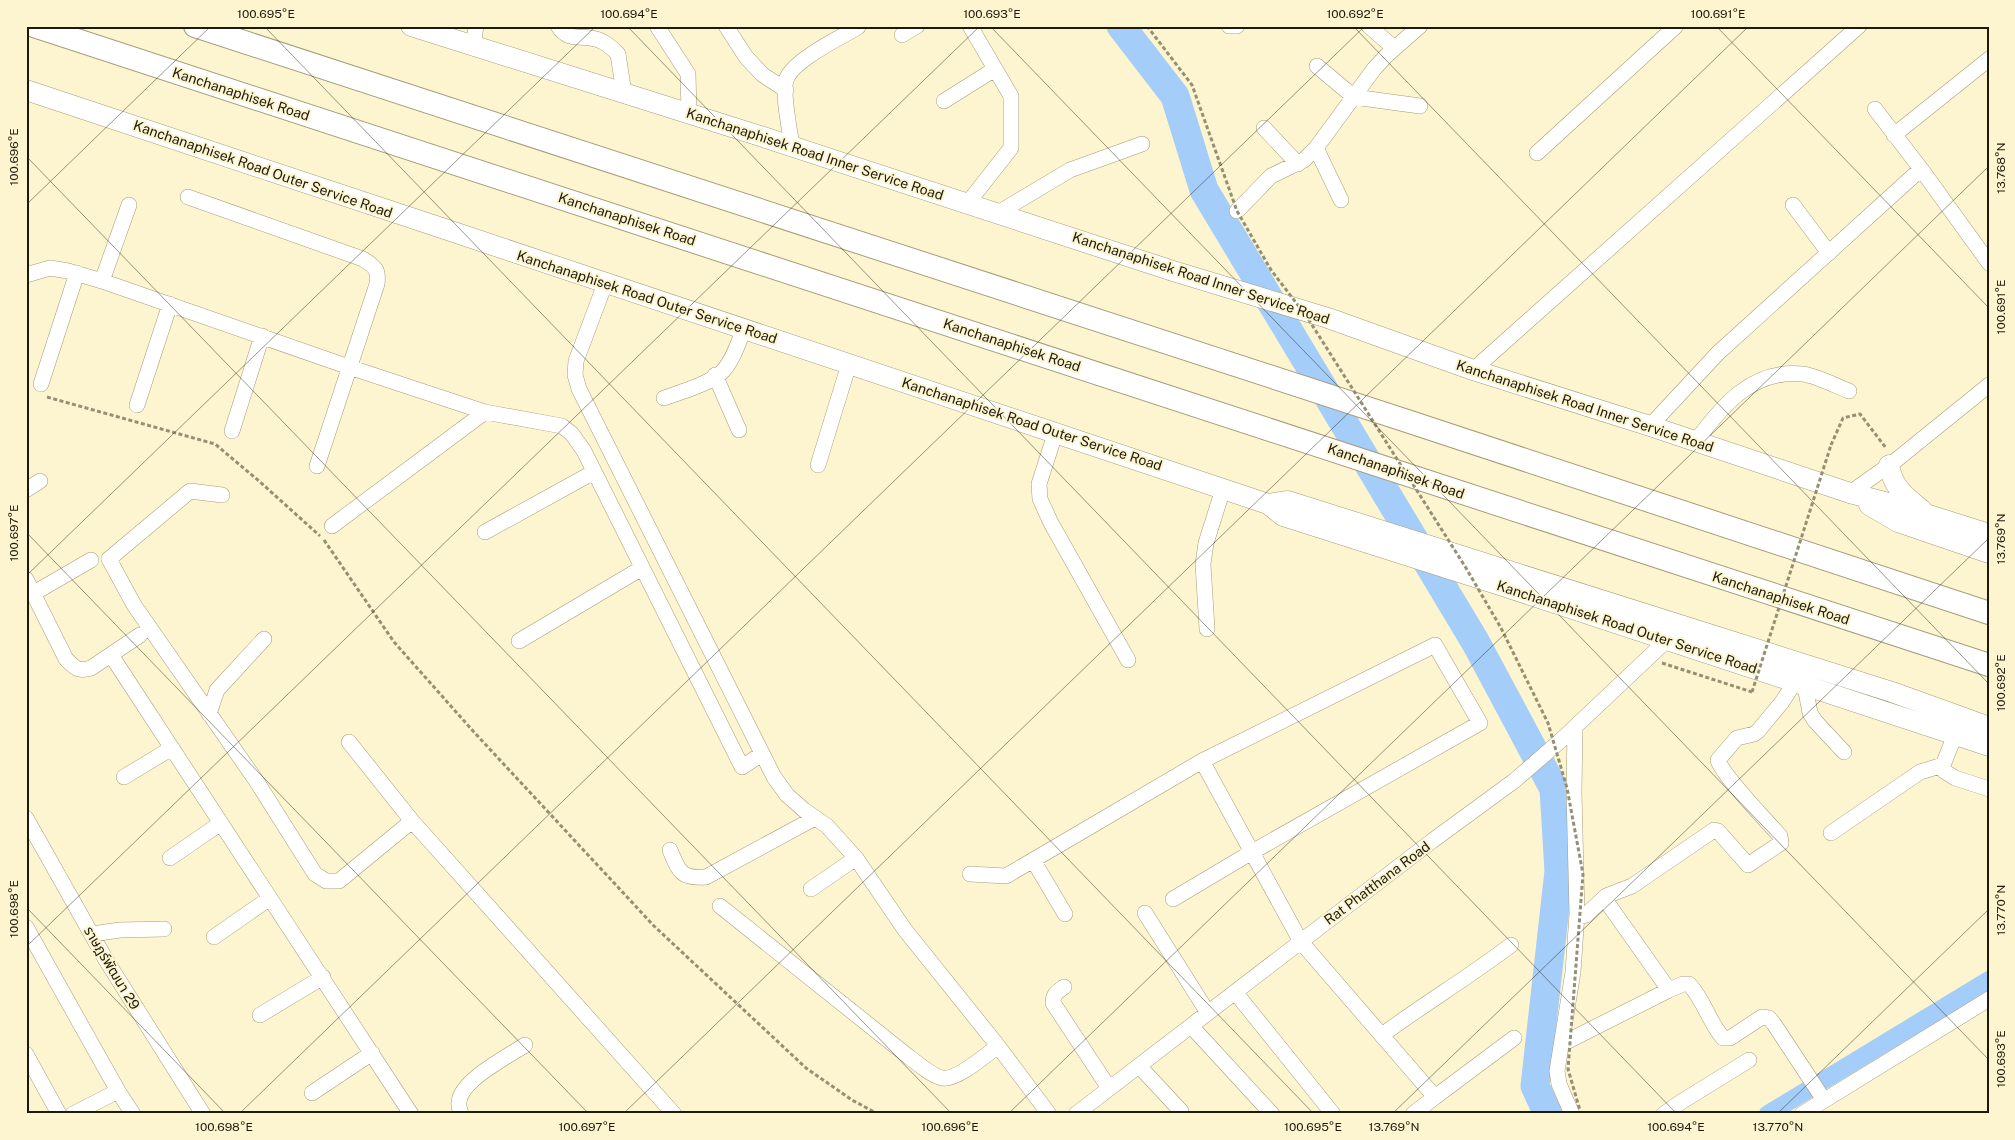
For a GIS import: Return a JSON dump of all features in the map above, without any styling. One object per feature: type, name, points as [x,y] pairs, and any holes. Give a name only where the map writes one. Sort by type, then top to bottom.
[{"type":"highway","name":"Kanchanaphisek Road","points":[[34,26],[1989,665]]},
{"type":"highway","points":[[195,26],[1408,421],[1989,613]]},
{"type":"main road","name":"Kanchanaphisek Road Inner Service Road","points":[[411,26],[475,36],[624,93],[1173,271],[1328,318],[1473,370],[1696,441],[1850,493],[1989,534]]},
{"type":"main road","name":"Kanchanaphisek Road Outer Service Road","points":[[26,90],[605,284],[1056,431],[1268,504],[1288,500],[1341,525],[1509,579],[1667,640],[1989,746]]},
{"type":"main road","points":[[1892,463],[1892,478],[1897,488],[1926,514]]},
{"type":"main road","points":[[1850,493],[1898,522],[1989,552]]},
{"type":"main road","points":[[1509,579],[1892,692],[1989,727]]},
{"type":"street","points":[[558,26],[568,36],[603,41],[618,54],[624,93]]},
{"type":"street","points":[[657,26],[688,74],[690,113]]},
{"type":"street","points":[[726,26],[746,57],[763,75],[786,90]]},
{"type":"street","points":[[902,35],[918,26]]},
{"type":"street","points":[[967,204],[1011,148],[1012,96],[970,26]]},
{"type":"street","points":[[1229,26],[1237,26]]},
{"type":"street","points":[[1370,26],[1394,48]]},
{"type":"street","points":[[1238,211],[1271,176],[1298,164],[1316,148],[1374,69],[1394,48],[1420,26]]},
{"type":"street","points":[[1537,153],[1676,26]]},
{"type":"street","points":[[1473,370],[1859,26]]},
{"type":"street","points":[[792,146],[786,80],[792,69],[858,27]]},
{"type":"street","points":[[1894,135],[1989,59]]},
{"type":"street","points":[[1317,66],[1354,97],[1420,106]]},
{"type":"street","points":[[944,101],[995,69]]},
{"type":"street","points":[[1875,110],[1921,169],[1989,263]]},
{"type":"street","points":[[1264,128],[1298,164]]},
{"type":"street","points":[[998,213],[1070,170],[1142,144]]},
{"type":"street","points":[[1316,148],[1341,200]]},
{"type":"street","points":[[1650,426],[1718,353],[1921,169]]},
{"type":"street","points":[[188,197],[362,259],[374,266],[378,274],[377,284],[317,466]]},
{"type":"street","points":[[102,281],[129,205]]},
{"type":"street","points":[[1794,205],[1829,252]]},
{"type":"street","points":[[26,275],[50,268],[76,273],[262,336],[349,368],[485,412],[562,426],[572,434],[584,451],[742,767],[762,754]]},
{"type":"street","points":[[43,390],[76,273]]},
{"type":"street","points":[[605,284],[576,361],[574,374],[579,389],[774,778],[787,795],[827,826],[856,858],[905,930],[998,1046],[1049,1114]]},
{"type":"street","points":[[137,404],[170,304]]},
{"type":"street","points":[[664,398],[722,372],[731,359],[744,329]]},
{"type":"street","points":[[232,431],[262,336]]},
{"type":"street","points":[[818,466],[849,364]]},
{"type":"street","points":[[1696,441],[1717,412],[1732,398],[1763,379],[1785,374],[1803,374],[1849,391]]},
{"type":"street","points":[[715,375],[739,430]]},
{"type":"street","points":[[1850,493],[1892,463],[1989,385]]},
{"type":"street","points":[[332,526],[485,412]]},
{"type":"street","points":[[1056,431],[1039,484],[1040,499],[1051,523],[1128,660]]},
{"type":"street","points":[[485,532],[594,472]]},
{"type":"street","points":[[26,490],[40,481]]},
{"type":"street","points":[[1207,629],[1203,564],[1206,543],[1223,488]]},
{"type":"street","points":[[222,495],[190,491],[109,559],[134,605],[257,782],[315,874],[326,881],[339,881],[412,821]]},
{"type":"street","points":[[34,593],[91,560]]},
{"type":"street","points":[[519,641],[642,568]]},
{"type":"street","points":[[26,579],[66,659],[76,669],[82,671],[91,668],[140,635]]},
{"type":"street","points":[[209,714],[217,690],[264,639]]},
{"type":"street","name":"Rat Phatthana Road","points":[[1076,1114],[1514,782],[1575,728],[1646,658],[1667,640]]},
{"type":"street","points":[[970,874],[1006,876],[1202,761],[1435,645],[1480,723],[1173,899]]},
{"type":"street","points":[[111,655],[411,1114]]},
{"type":"street","points":[[1577,916],[1586,915],[1604,898],[1632,886],[1714,830],[1718,831],[1748,865],[1781,843],[1780,836],[1733,782],[1720,766],[1718,760],[1737,738],[1754,734],[1758,731],[1800,684],[1810,713],[1815,721],[1844,752]]},
{"type":"street","points":[[1572,1114],[1559,1084],[1557,1071],[1573,972],[1577,916],[1574,792],[1575,728]]},
{"type":"street","points":[[1955,735],[1943,766],[1944,771],[1948,775],[1989,789]]},
{"type":"street","points":[[349,742],[412,821],[674,1114]]},
{"type":"street","points":[[124,777],[172,748]]},
{"type":"street","points":[[1202,761],[1301,942],[1435,1097]]},
{"type":"street","points":[[1831,833],[1920,772],[1943,766]]},
{"type":"street","name":"ราษฎร์พัฒนา 29","points":[[26,818],[92,934],[203,1114]]},
{"type":"street","points":[[670,850],[680,871],[685,876],[706,878],[815,818]]},
{"type":"street","points":[[170,858],[221,823]]},
{"type":"street","points":[[811,889],[856,858]]},
{"type":"street","points":[[1033,860],[1065,914]]},
{"type":"street","points":[[214,937],[270,898]]},
{"type":"street","points":[[1604,898],[1669,990]]},
{"type":"street","points":[[720,906],[901,1051],[933,1074],[943,1078],[954,1077],[998,1046]]},
{"type":"street","points":[[1144,913],[1208,1013]]},
{"type":"street","points":[[26,927],[118,1091],[133,1114]]},
{"type":"street","points":[[92,934],[120,930],[164,929]]},
{"type":"street","points":[[1382,1035],[1412,1013],[1476,972],[1511,945]]},
{"type":"street","points":[[260,1015],[322,977]]},
{"type":"street","points":[[1562,1044],[1669,990],[1683,984],[1689,984],[1696,991],[1723,1038],[1730,1038],[1762,1018],[1769,1018],[1823,1098]]},
{"type":"street","points":[[1064,987],[1056,992],[1053,997],[1053,1003],[1109,1088]]},
{"type":"street","points":[[1235,992],[1333,1114]]},
{"type":"street","points":[[1802,1114],[1823,1098],[1989,999]]},
{"type":"street","points":[[1191,1026],[1272,1114]]},
{"type":"street","points":[[1413,1114],[1514,1038]]},
{"type":"street","points":[[461,1114],[458,1104],[462,1092],[469,1082],[525,1045]]},
{"type":"street","points":[[312,1093],[372,1053]]},
{"type":"street","points":[[26,1054],[59,1114]]},
{"type":"street","points":[[1664,1114],[1749,1060]]},
{"type":"street","points":[[1139,1066],[1181,1111]]},
{"type":"street","points":[[73,1114],[118,1091]]},
{"type":"path","points":[[1147,26],[1192,85],[1238,211],[1272,270],[1308,317],[1466,568],[1500,628],[1548,723],[1567,788],[1582,874],[1568,1069],[1581,1114]]},
{"type":"path","points":[[43,390],[215,444],[259,481],[328,543],[394,642],[473,731],[654,926],[806,1068],[852,1100],[878,1114]]},
{"type":"path","points":[[1646,658],[1752,692],[1831,445],[1843,418],[1860,414],[1892,463]]},
{"type":"waterway","points":[[1121,26],[1175,96],[1204,190],[1476,643],[1554,789],[1559,871],[1535,1086],[1548,1114]]},
{"type":"waterway","points":[[1768,1114],[1989,980]]}]
